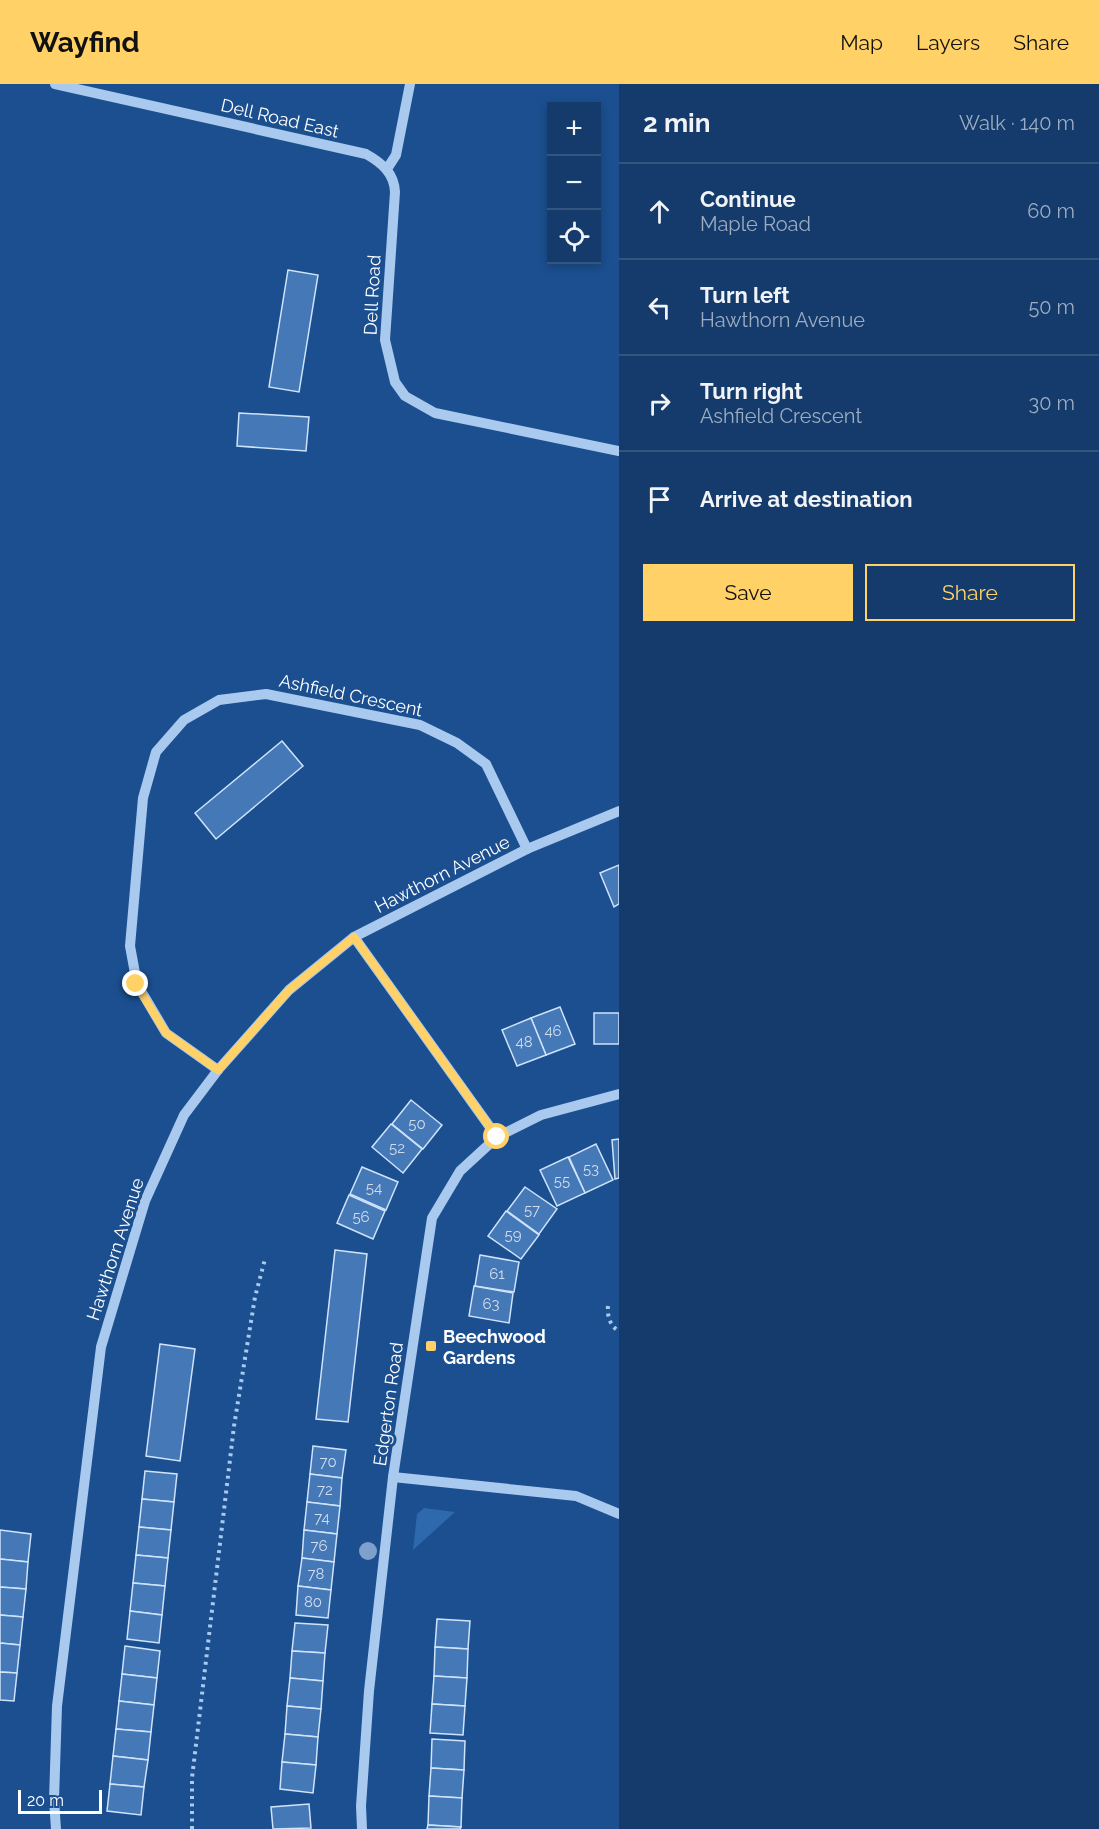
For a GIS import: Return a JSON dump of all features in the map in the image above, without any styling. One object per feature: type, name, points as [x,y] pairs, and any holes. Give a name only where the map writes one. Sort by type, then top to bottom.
[{"type":"street","name":"Dell Road East","points":[[55,84],[366,154],[387,169]]},
{"type":"street","points":[[387,169],[396,155],[410,84]]},
{"type":"street","name":"Dell Road","points":[[387,169],[394,180],[395,192],[385,340],[394,382],[405,396],[435,413],[619,451]]},
{"type":"street","name":"Ashfield Crescent","points":[[218,1070],[166,1033],[136,984],[130,946],[143,798],[156,752],[184,720],[219,700],[266,694],[420,725],[457,743],[486,764],[527,849]]},
{"type":"street","name":"Hawthorn Avenue","points":[[56,1829],[54,1800],[57,1706],[101,1347],[145,1201],[184,1115],[218,1070],[289,990],[354,937],[527,849],[619,811]]},
{"type":"street","points":[[354,937],[497,1137]]},
{"type":"street","name":"Edgerton Road","points":[[362,1829],[361,1806],[369,1690],[393,1477],[432,1218],[460,1171],[497,1137],[541,1115],[619,1094]]},
{"type":"street","points":[[393,1477],[576,1496],[619,1514]]},
{"type":"path","points":[[192,1829],[192,1778],[234,1425],[255,1297],[265,1259]]},
{"type":"path","points":[[608,1306],[607,1315],[614,1328],[619,1331]]},
{"type":"shaded area","points":[[424,1508],[455,1512],[413,1550],[417,1514]]},
{"type":"building","points":[[288,270],[318,275],[299,392],[269,387]]},
{"type":"building","points":[[239,413],[309,417],[306,451],[237,446]]},
{"type":"building","points":[[282,741],[303,766],[216,839],[195,813]]},
{"type":"building","points":[[619,865],[619,904],[614,907],[600,873]]},
{"type":"building","points":[[560,1007],[575,1044],[546,1055],[531,1018]]},
{"type":"building","points":[[594,1013],[619,1013],[619,1044],[594,1044]]},
{"type":"building","points":[[531,1018],[546,1055],[517,1066],[502,1030]]},
{"type":"building","points":[[411,1100],[442,1125],[423,1149],[392,1124]]},
{"type":"building","points":[[391,1124],[422,1149],[403,1173],[372,1147]]},
{"type":"building","points":[[619,1139],[619,1178],[615,1179],[612,1140]]},
{"type":"building","points":[[596,1144],[613,1180],[585,1193],[569,1157]]},
{"type":"building","points":[[568,1157],[585,1193],[557,1206],[540,1170]]},
{"type":"building","points":[[362,1167],[398,1182],[386,1210],[350,1194]]},
{"type":"building","points":[[525,1187],[557,1209],[539,1234],[507,1211]]},
{"type":"building","points":[[349,1195],[385,1211],[373,1239],[337,1223]]},
{"type":"building","points":[[506,1211],[539,1235],[521,1259],[488,1236]]},
{"type":"building","points":[[335,1250],[367,1254],[348,1422],[316,1419]]},
{"type":"building","points":[[480,1255],[519,1262],[514,1292],[475,1286]]},
{"type":"building","points":[[474,1286],[513,1293],[509,1323],[469,1316]]},
{"type":"building","points":[[160,1344],[195,1349],[180,1461],[146,1456]]},
{"type":"building","points":[[313,1446],[346,1450],[342,1478],[310,1474]]},
{"type":"building","points":[[145,1471],[177,1474],[174,1502],[142,1499]]},
{"type":"building","points":[[310,1474],[342,1478],[340,1506],[307,1502]]},
{"type":"building","points":[[142,1499],[174,1502],[171,1530],[139,1527]]},
{"type":"building","points":[[307,1502],[340,1506],[337,1534],[304,1530]]},
{"type":"building","points":[[139,1527],[171,1530],[168,1558],[136,1555]]},
{"type":"building","points":[[0,1530],[31,1534],[28,1562],[0,1559]]},
{"type":"building","points":[[304,1530],[337,1534],[334,1562],[302,1558]]},
{"type":"building","points":[[136,1555],[168,1558],[165,1586],[133,1583]]},
{"type":"building","points":[[302,1558],[334,1562],[331,1590],[298,1586]]},
{"type":"building","points":[[0,1559],[28,1562],[26,1589],[0,1587]]},
{"type":"building","points":[[133,1583],[165,1586],[162,1615],[130,1611]]},
{"type":"building","points":[[298,1586],[331,1590],[328,1618],[296,1615]]},
{"type":"building","points":[[0,1587],[26,1589],[23,1617],[0,1615]]},
{"type":"building","points":[[130,1611],[162,1615],[159,1643],[127,1639]]},
{"type":"building","points":[[0,1615],[23,1617],[20,1645],[0,1643]]},
{"type":"building","points":[[437,1619],[470,1621],[468,1649],[435,1647]]},
{"type":"building","points":[[295,1623],[328,1625],[325,1653],[292,1651]]},
{"type":"building","points":[[0,1643],[20,1645],[17,1673],[0,1672]]},
{"type":"building","points":[[125,1646],[160,1651],[157,1678],[122,1674]]},
{"type":"building","points":[[435,1647],[468,1649],[467,1678],[434,1676]]},
{"type":"building","points":[[292,1651],[325,1653],[323,1681],[290,1678]]},
{"type":"building","points":[[0,1672],[17,1673],[14,1701],[0,1700]]},
{"type":"building","points":[[122,1674],[157,1678],[154,1705],[119,1701]]},
{"type":"building","points":[[434,1676],[467,1678],[465,1706],[432,1704]]},
{"type":"building","points":[[290,1678],[323,1681],[321,1709],[287,1706]]},
{"type":"building","points":[[119,1701],[154,1705],[151,1732],[116,1729]]},
{"type":"building","points":[[432,1704],[465,1706],[463,1735],[430,1733]]},
{"type":"building","points":[[287,1706],[321,1709],[318,1737],[285,1734]]},
{"type":"building","points":[[116,1729],[151,1732],[148,1760],[113,1756]]},
{"type":"building","points":[[285,1734],[318,1737],[316,1765],[282,1762]]},
{"type":"building","points":[[432,1739],[465,1741],[464,1770],[431,1768]]},
{"type":"building","points":[[113,1756],[148,1760],[144,1787],[110,1784]]},
{"type":"building","points":[[282,1762],[316,1765],[313,1793],[280,1789]]},
{"type":"building","points":[[431,1768],[464,1770],[462,1798],[429,1796]]},
{"type":"building","points":[[110,1784],[144,1787],[141,1815],[107,1811]]},
{"type":"building","points":[[429,1796],[462,1798],[461,1827],[428,1825]]},
{"type":"building","points":[[309,1804],[311,1828],[273,1829],[271,1807]]},
{"type":"building","points":[[428,1825],[461,1827],[460,1829],[427,1829]]},
{"type":"place","name":"Beechwood Gardens","points":[[431,1346]]},
{"type":"route","points":[[136,984],[166,1033],[218,1070],[289,990],[354,937],[497,1137]]}]
